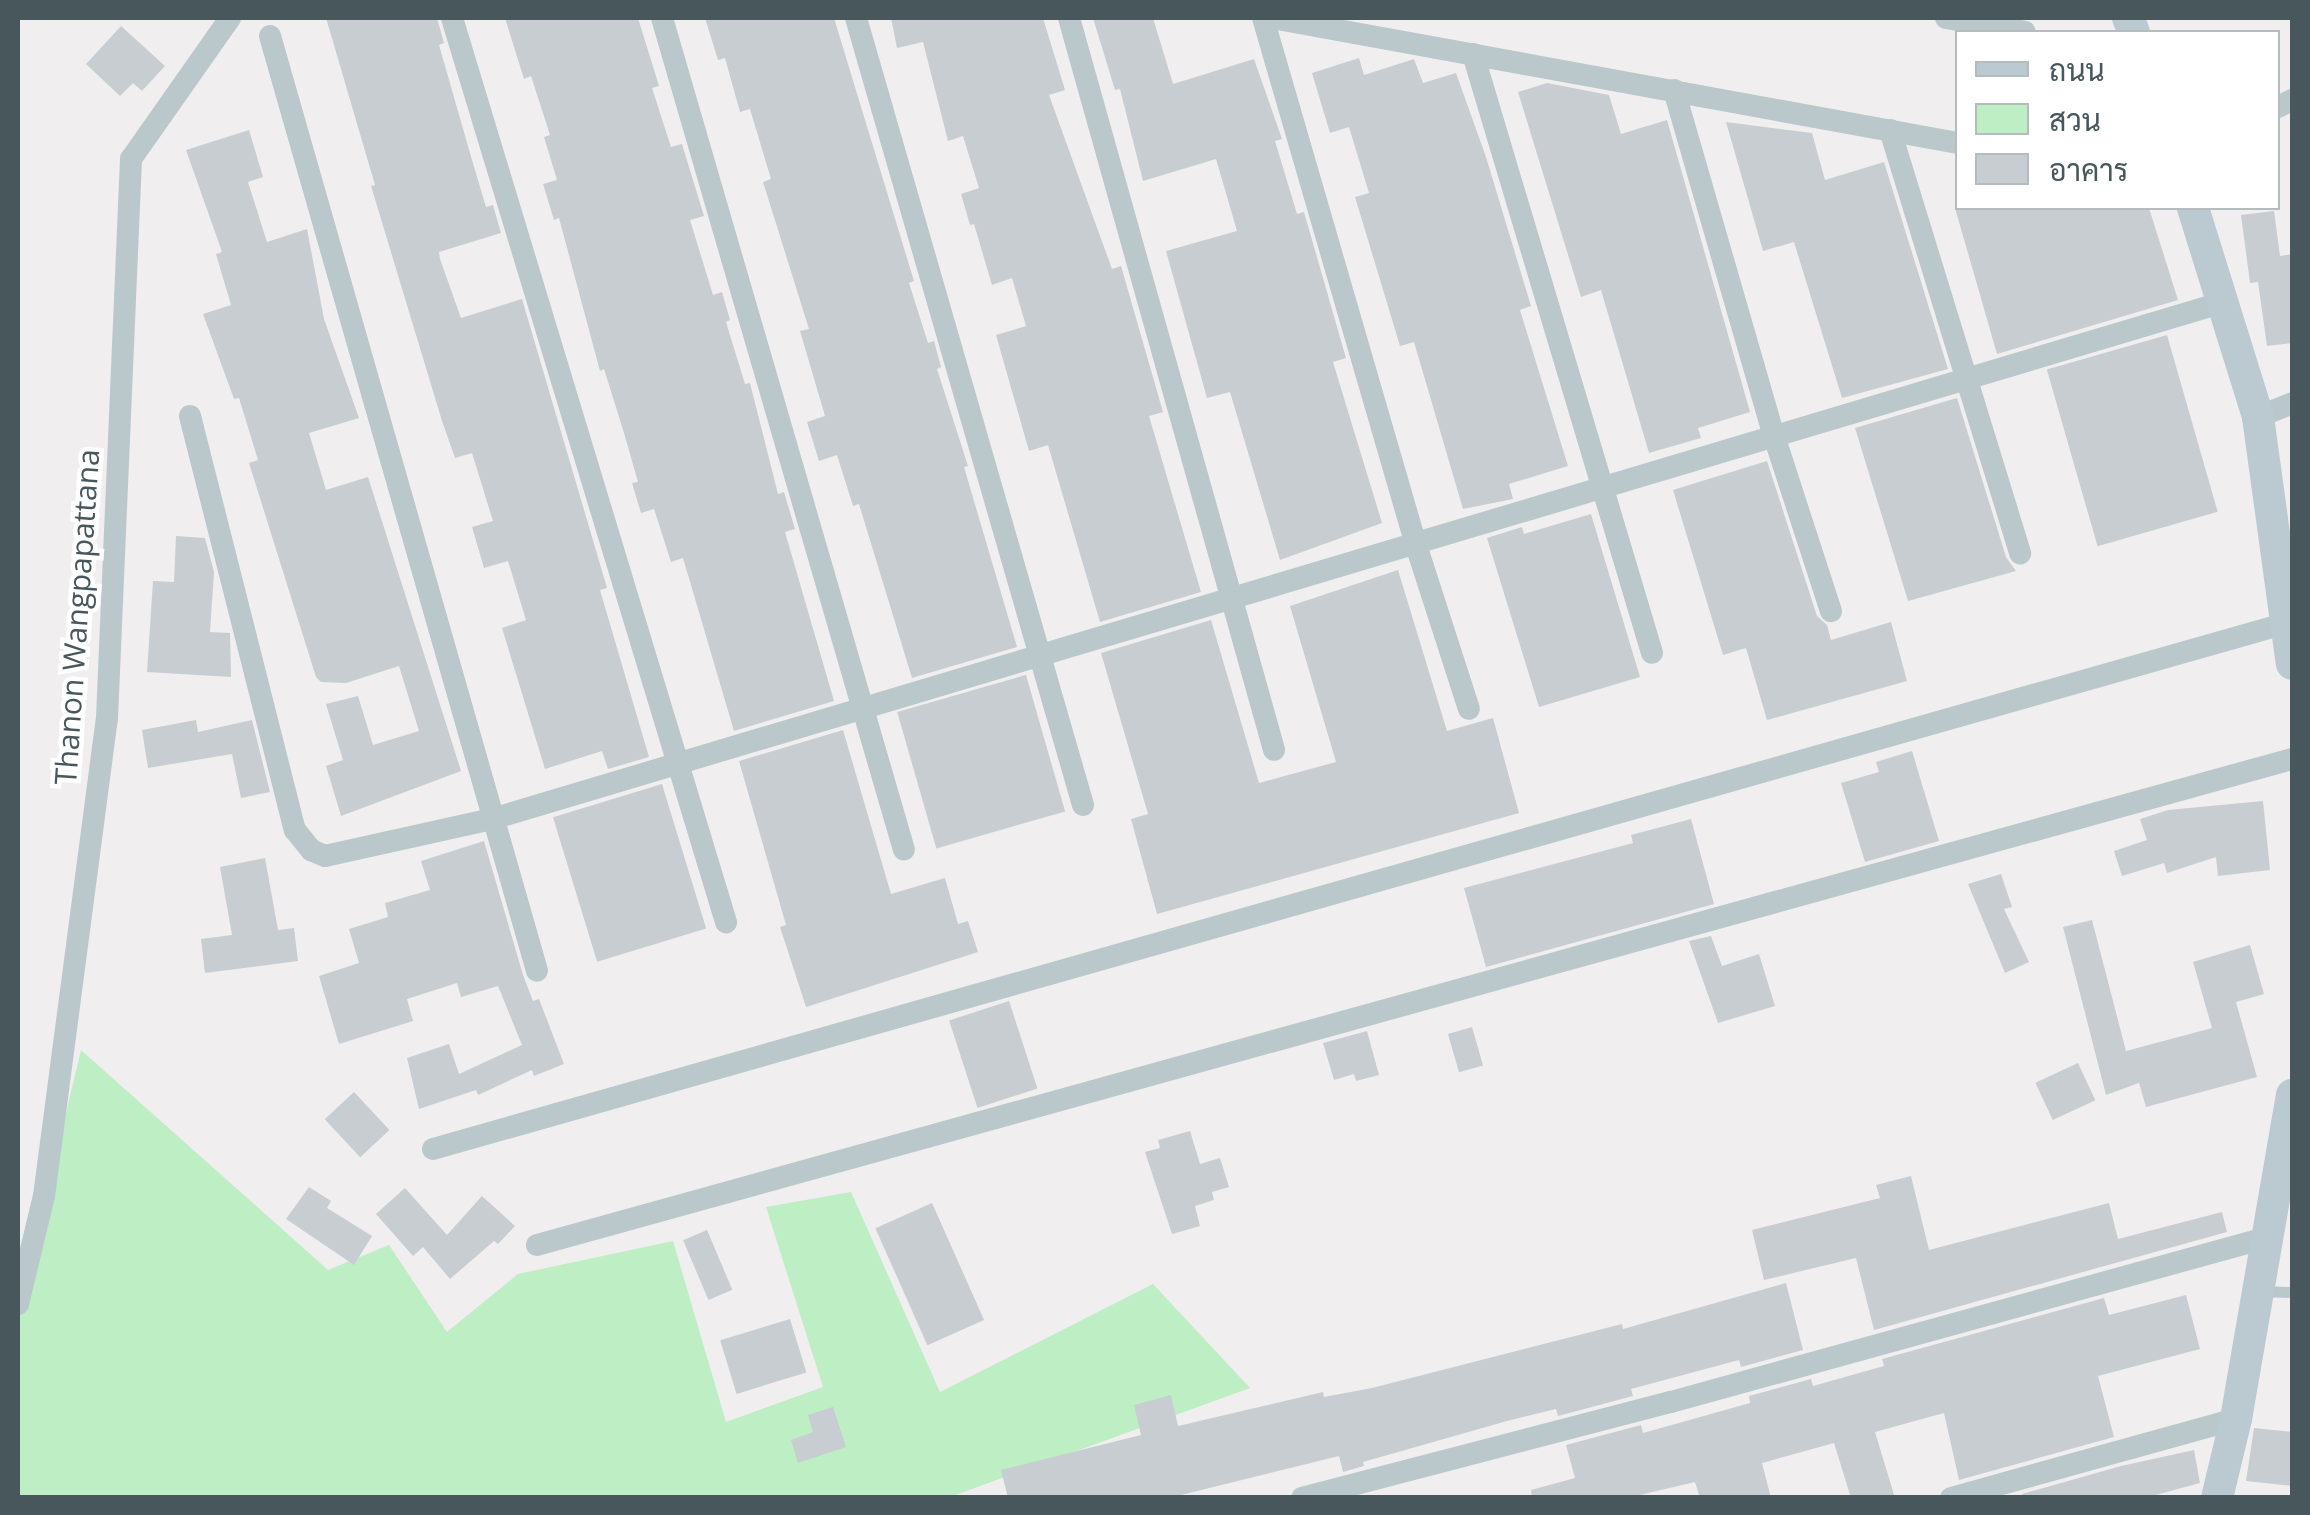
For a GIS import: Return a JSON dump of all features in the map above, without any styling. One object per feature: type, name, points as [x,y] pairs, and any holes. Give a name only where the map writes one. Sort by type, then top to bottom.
[{"type":"street","name":"Thanon Wangpapattana","points":[[18,1304],[44,1196],[107,718],[131,159],[230,18]]},
{"type":"street","points":[[452,18],[726,922]]},
{"type":"street","points":[[662,18],[904,850]]},
{"type":"street","points":[[856,18],[1083,805]]},
{"type":"street","points":[[1068,18],[1274,750]]},
{"type":"street","points":[[1263,18],[1416,545],[1469,709]]},
{"type":"street","points":[[1272,18],[1955,141]]},
{"type":"street","points":[[1946,18],[2014,30]]},
{"type":"street","points":[[270,36],[537,971]]},
{"type":"street","points":[[1473,54],[1652,653]]},
{"type":"street","points":[[1674,90],[1775,439],[1832,612]]},
{"type":"street","points":[[1890,130],[2020,553]]},
{"type":"street","points":[[2194,210],[2258,417],[2292,664]]},
{"type":"street","points":[[190,416],[302,842],[326,856],[492,819],[1968,382],[2221,303]]},
{"type":"street","points":[[2258,417],[2292,403]]},
{"type":"street","points":[[433,1149],[2288,623]]},
{"type":"street","points":[[538,1245],[2292,759]]},
{"type":"street","points":[[2217,1498],[2236,1419],[2265,1238],[2292,1103]]},
{"type":"street","points":[[1302,1498],[1671,1402],[2265,1238]]},
{"type":"street","points":[[1950,1498],[2236,1419]]},
{"type":"lane","points":[[2256,1290],[2292,1292]]},
{"type":"green space","points":[[81,1050],[328,1270],[389,1245],[447,1332],[518,1274],[673,1241],[726,1422],[823,1387],[766,1207],[851,1192],[940,1392],[1153,1284],[1250,1388],[950,1497],[18,1498],[18,1314]]},
{"type":"building","points":[[326,18],[437,18],[444,43],[439,45],[472,160],[486,207],[493,205],[501,233],[439,252],[440,259],[461,318],[522,299],[607,588],[600,590],[649,757],[608,769],[602,751],[545,769],[502,628],[526,620],[508,561],[484,568],[472,527],[493,521],[472,453],[455,458],[442,421],[371,186],[375,185]]},
{"type":"building","points":[[505,18],[638,18],[659,86],[652,88],[671,147],[682,144],[704,216],[690,220],[713,295],[722,292],[730,320],[726,322],[745,384],[750,383],[778,494],[784,492],[795,529],[785,532],[834,701],[734,731],[683,558],[671,562],[654,509],[641,513],[632,483],[638,482],[624,433],[604,369],[600,371],[559,218],[554,220],[543,184],[557,180],[544,137],[550,135],[531,76],[524,79]]},
{"type":"building","points":[[705,18],[834,18],[914,281],[909,283],[928,343],[934,341],[941,367],[937,369],[1017,647],[912,678],[859,504],[853,506],[837,455],[819,461],[807,422],[825,416],[800,331],[809,329],[763,182],[771,179],[750,109],[740,112],[725,58],[718,60]]},
{"type":"building","points":[[891,18],[1043,18],[1065,90],[1049,95],[1112,269],[1121,266],[1163,412],[1149,416],[1201,592],[1100,622],[1048,445],[1029,451],[996,335],[1026,326],[1012,278],[992,285],[974,224],[970,225],[961,194],[979,188],[963,136],[948,141],[923,42],[897,48]]},
{"type":"building","points":[[1093,18],[1153,18],[1173,84],[1254,59],[1282,139],[1275,141],[1297,214],[1304,212],[1346,358],[1333,362],[1382,523],[1280,560],[1230,392],[1207,398],[1166,251],[1237,231],[1216,159],[1143,181],[1120,89],[1115,90]]},
{"type":"building","points":[[121,26],[165,66],[142,91],[133,83],[120,96],[86,64]]},
{"type":"building","points":[[1359,58],[1364,75],[1414,59],[1423,83],[1456,73],[1486,157],[1531,306],[1520,310],[1568,466],[1509,484],[1513,499],[1463,509],[1414,342],[1400,346],[1355,197],[1369,193],[1349,127],[1330,133],[1312,73]]},
{"type":"building","points":[[1547,83],[1609,95],[1621,134],[1667,120],[1750,412],[1698,428],[1701,438],[1649,453],[1601,290],[1581,297],[1518,92]]},
{"type":"building","points":[[1726,122],[1812,133],[1825,180],[1884,162],[1948,369],[1842,398],[1794,242],[1763,251]]},
{"type":"building","points":[[249,130],[263,177],[248,182],[267,242],[307,229],[324,319],[359,418],[309,433],[326,490],[368,477],[461,771],[341,816],[326,766],[343,760],[326,704],[358,696],[373,745],[419,731],[399,666],[346,683],[321,682],[316,677],[249,463],[258,460],[239,398],[234,399],[203,314],[231,305],[216,254],[222,252],[186,150]]},
{"type":"building","points":[[1956,210],[2150,210],[2178,300],[1997,354]]},
{"type":"building","points":[[2274,211],[2280,256],[2292,254],[2292,343],[2267,346],[2258,282],[2250,283],[2241,215]]},
{"type":"building","points":[[2167,335],[2218,512],[2098,546],[2047,369]]},
{"type":"building","points":[[1957,398],[2006,557],[2016,571],[1908,601],[1855,428]]},
{"type":"building","points":[[1767,461],[1817,616],[1827,625],[1831,640],[1891,622],[1907,681],[1767,720],[1746,648],[1723,655],[1673,490]]},
{"type":"building","points":[[1591,514],[1640,677],[1539,707],[1487,538],[1522,527],[1524,534]]},
{"type":"building","points":[[176,536],[205,538],[214,572],[210,632],[230,633],[231,677],[147,672],[153,581],[174,582]]},
{"type":"building","points":[[1398,570],[1447,731],[1493,718],[1519,813],[1157,914],[1131,819],[1148,814],[1101,653],[1211,620],[1259,783],[1336,762],[1290,606]]},
{"type":"building","points":[[1026,675],[1065,811],[936,848],[897,712]]},
{"type":"building","points":[[196,720],[198,732],[252,720],[270,792],[241,798],[232,754],[148,768],[142,730]]},
{"type":"building","points":[[843,730],[891,894],[945,878],[958,924],[968,921],[978,952],[806,1007],[780,927],[786,925],[739,761]]},
{"type":"building","points":[[1912,751],[1939,841],[1865,862],[1841,783],[1879,772],[1876,762]]},
{"type":"building","points":[[662,784],[706,928],[597,962],[553,817]]},
{"type":"building","points":[[2263,801],[2270,870],[2218,876],[2216,857],[2167,873],[2164,863],[2122,876],[2114,851],[2147,840],[2140,819],[2168,810]]},
{"type":"building","points":[[1691,819],[1714,904],[1486,967],[1464,888],[1633,843],[1631,835]]},
{"type":"building","points":[[484,841],[523,975],[533,1001],[539,999],[564,1064],[534,1076],[532,1070],[478,1095],[476,1090],[419,1109],[407,1058],[449,1044],[459,1074],[522,1045],[498,986],[461,997],[457,983],[407,999],[413,1021],[339,1044],[319,976],[359,963],[349,929],[388,917],[385,903],[430,890],[421,861]]},
{"type":"building","points":[[265,858],[278,930],[294,928],[298,961],[205,973],[201,939],[232,935],[220,867]]},
{"type":"building","points":[[2001,874],[2012,907],[2004,909],[2029,962],[2005,973],[1968,884]]},
{"type":"building","points":[[2092,920],[2126,1051],[2212,1028],[2193,962],[2250,945],[2264,994],[2236,1002],[2257,1077],[2146,1107],[2139,1083],[2106,1095],[2063,927]]},
{"type":"building","points":[[1711,936],[1722,966],[1759,954],[1775,1006],[1718,1023],[1689,941]]},
{"type":"building","points":[[1009,1001],[1037,1088],[978,1108],[949,1020]]},
{"type":"building","points":[[1472,1027],[1483,1065],[1459,1072],[1448,1034]]},
{"type":"building","points":[[1367,1031],[1379,1075],[1356,1081],[1354,1074],[1334,1080],[1323,1043]]},
{"type":"building","points":[[2078,1063],[2095,1100],[2053,1120],[2035,1083]]},
{"type":"building","points":[[354,1092],[389,1130],[360,1157],[325,1119]]},
{"type":"building","points":[[1190,1131],[1200,1164],[1220,1158],[1229,1187],[1212,1192],[1214,1200],[1195,1206],[1200,1226],[1172,1234],[1145,1152],[1160,1148],[1158,1140]]},
{"type":"building","points":[[1911,1176],[1929,1250],[2109,1203],[2118,1239],[2222,1212],[2227,1232],[1874,1330],[1856,1258],[1764,1280],[1752,1230],[1880,1198],[1876,1185]]},
{"type":"building","points":[[309,1187],[331,1201],[327,1208],[372,1236],[354,1265],[286,1219]]},
{"type":"building","points":[[405,1188],[447,1235],[482,1196],[515,1226],[498,1244],[494,1241],[450,1279],[423,1247],[413,1256],[376,1214]]},
{"type":"building","points":[[932,1203],[984,1320],[927,1345],[875,1228]]},
{"type":"building","points":[[707,1230],[732,1290],[708,1300],[683,1240]]},
{"type":"building","points":[[1786,1283],[1803,1350],[1741,1367],[1739,1360],[1631,1389],[1633,1396],[1558,1416],[1556,1409],[1507,1421],[1363,1462],[1364,1466],[1343,1472],[1339,1456],[1169,1498],[1008,1498],[1001,1470],[1141,1435],[1134,1405],[1171,1395],[1178,1426],[1323,1392],[1324,1397],[1372,1388],[1622,1324],[1623,1329]]},
{"type":"building","points":[[2186,1295],[2200,1349],[2098,1376],[2114,1437],[1959,1480],[1944,1413],[1875,1432],[1895,1498],[1851,1498],[1834,1443],[1762,1463],[1771,1498],[1700,1498],[1695,1482],[1627,1498],[1532,1498],[1531,1490],[1575,1478],[1566,1445],[1641,1425],[1643,1433],[1750,1403],[1749,1396],[1811,1379],[1813,1386],[1884,1366],[1882,1359],[2104,1298],[2109,1315]]},
{"type":"building","points":[[790,1319],[806,1373],[737,1394],[720,1340]]},
{"type":"building","points":[[833,1407],[846,1447],[798,1463],[791,1440],[813,1432],[808,1415]]},
{"type":"building","points":[[2254,1428],[2292,1432],[2292,1486],[2246,1481]]},
{"type":"building","points":[[2194,1450],[2200,1483],[2145,1498],[2023,1498],[2022,1494],[2121,1466]]}]
